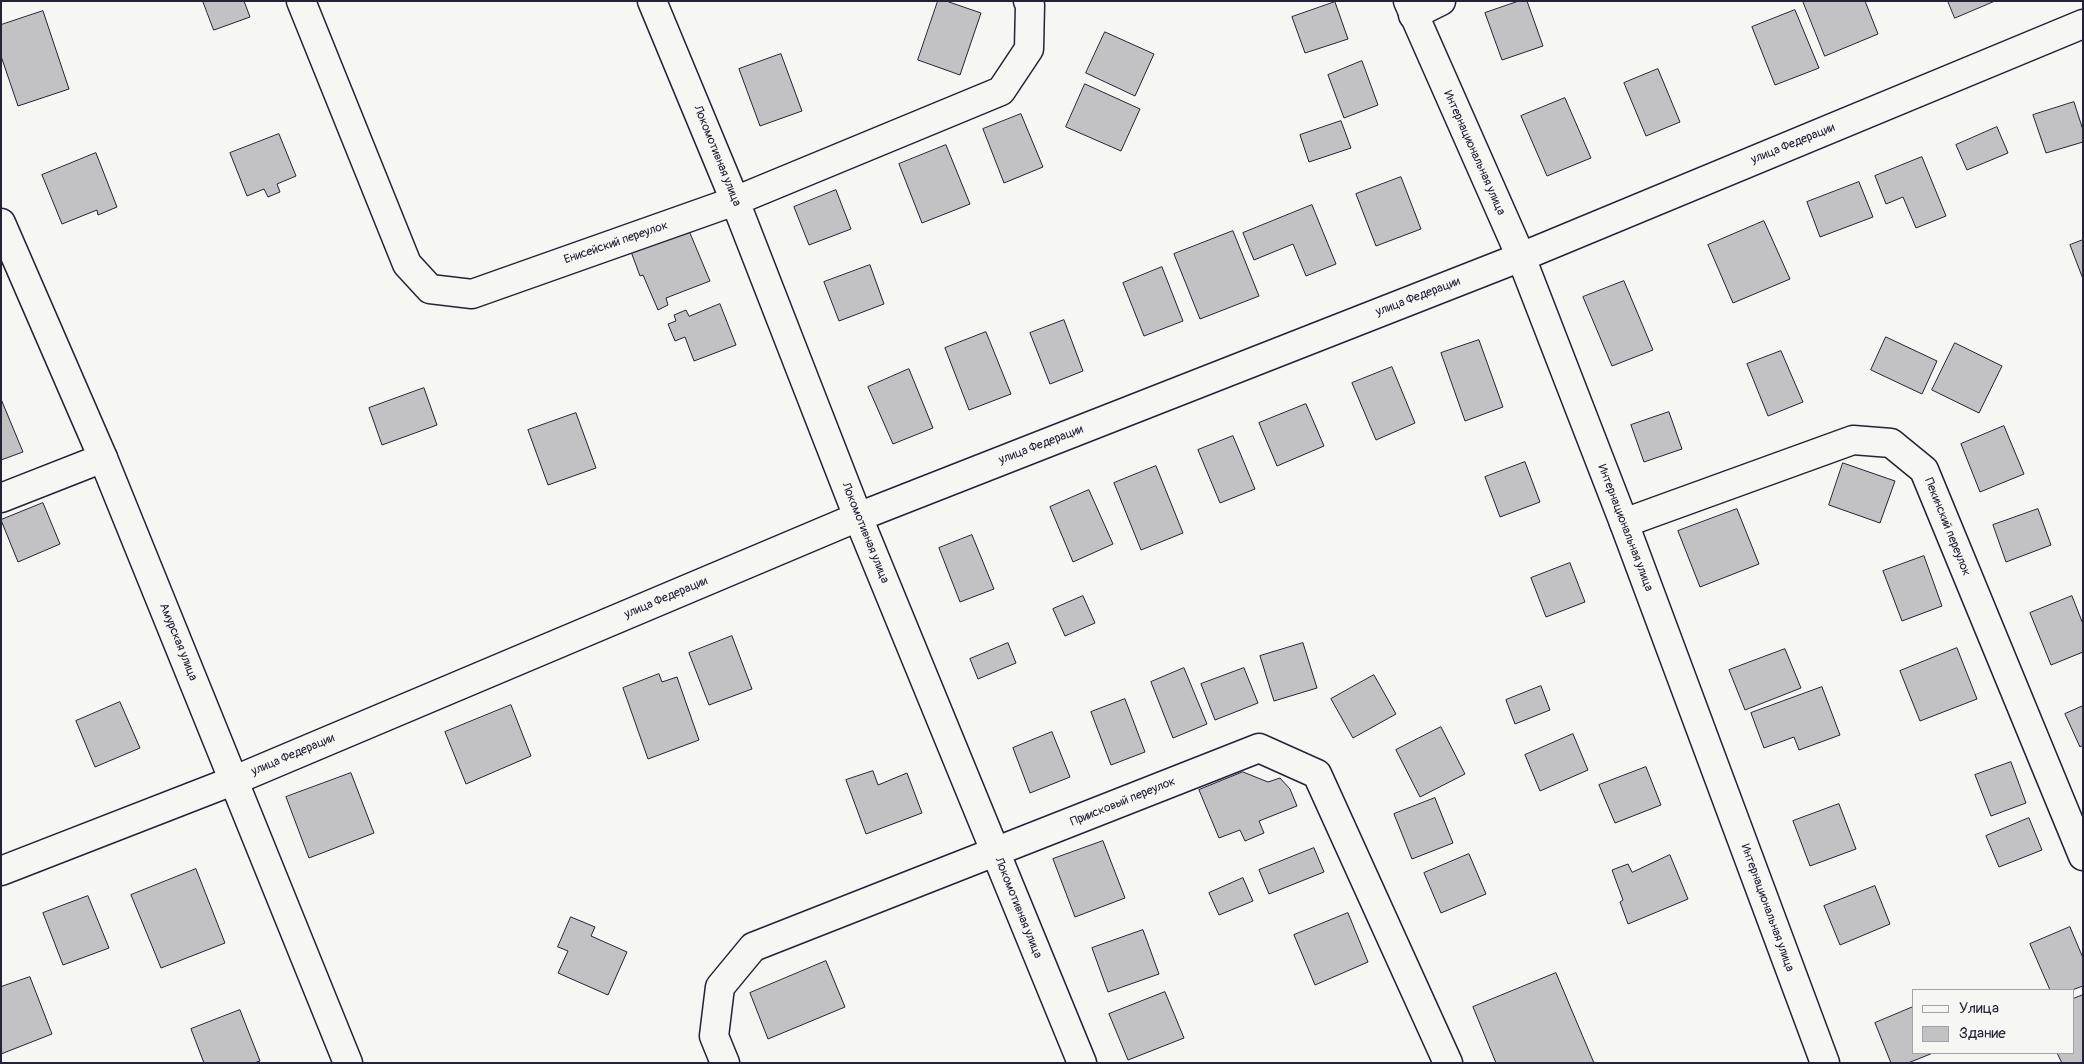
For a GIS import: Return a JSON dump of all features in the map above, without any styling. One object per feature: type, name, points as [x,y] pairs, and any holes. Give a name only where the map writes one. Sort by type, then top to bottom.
[{"type":"street","name":"Енисейский переулок","points":[[300,1],[407,264],[430,289],[472,294],[736,201],[1001,91],[1029,49],[1028,1]]},
{"type":"street","name":"Локомотивная улица","points":[[652,1],[736,201],[858,517],[1082,1063]]},
{"type":"street","points":[[1410,8],[1441,1]]},
{"type":"street","name":"Интернациональная улица","points":[[1410,8],[1521,257],[1624,523],[1825,1063]]},
{"type":"street","name":"улица Федерации","points":[[1,871],[235,780],[858,517],[1521,257],[2083,24]]},
{"type":"street","name":"Амурская улица","points":[[1,223],[103,458],[348,1063]]},
{"type":"street","name":"Пекинский переулок","points":[[1624,523],[1853,440],[1891,443],[1924,470],[2083,856]]},
{"type":"street","points":[[1,498],[103,458]]},
{"type":"street","name":"Приисковый переулок","points":[[725,1063],[714,1036],[720,987],[753,948],[1259,748],[1317,774],[1448,1063]]},
{"type":"building","points":[[203,1],[244,1],[250,17],[214,30]]},
{"type":"building","points":[[938,1],[946,1],[981,13],[960,75],[918,60]]},
{"type":"building","points":[[1519,1],[1527,1],[1543,46],[1502,60],[1485,13]]},
{"type":"building","points":[[1803,1],[1865,1],[1878,34],[1825,56]]},
{"type":"building","points":[[1948,1],[1995,1],[1955,18]]},
{"type":"building","points":[[1335,2],[1348,39],[1305,53],[1292,17]]},
{"type":"building","points":[[1795,10],[1819,68],[1775,85],[1752,27]]},
{"type":"building","points":[[43,11],[69,89],[18,106],[1,56],[1,25]]},
{"type":"building","points":[[1105,32],[1154,54],[1135,96],[1086,73]]},
{"type":"building","points":[[781,54],[802,111],[760,126],[739,69]]},
{"type":"building","points":[[1362,61],[1378,105],[1344,118],[1328,75]]},
{"type":"building","points":[[1658,69],[1680,122],[1646,136],[1624,83]]},
{"type":"building","points":[[1085,84],[1140,109],[1121,151],[1066,127]]},
{"type":"building","points":[[1565,98],[1591,158],[1547,176],[1521,116]]},
{"type":"building","points":[[2074,102],[2083,130],[2083,142],[2046,153],[2033,115]]},
{"type":"building","points":[[1021,114],[1043,167],[1004,183],[983,129]]},
{"type":"building","points":[[1341,121],[1351,148],[1309,162],[1300,135]]},
{"type":"building","points":[[1997,127],[2008,153],[1967,170],[1956,145]]},
{"type":"building","points":[[279,134],[296,176],[277,184],[280,192],[268,197],[264,189],[247,196],[230,153]]},
{"type":"building","points":[[946,145],[970,204],[922,223],[899,164]]},
{"type":"building","points":[[96,153],[117,207],[98,215],[97,210],[62,224],[42,175]]},
{"type":"building","points":[[1922,157],[1946,216],[1916,228],[1903,197],[1886,204],[1875,176]]},
{"type":"building","points":[[1401,177],[1421,229],[1376,246],[1356,194]]},
{"type":"building","points":[[1859,182],[1873,217],[1820,237],[1807,202]]},
{"type":"building","points":[[836,190],[851,229],[809,245],[794,207]]},
{"type":"building","points":[[1312,205],[1336,264],[1306,276],[1293,244],[1254,260],[1243,233]]},
{"type":"building","points":[[682,214],[710,281],[666,298],[668,305],[658,310],[643,275],[640,276],[630,249]]},
{"type":"building","points":[[1764,221],[1790,279],[1733,303],[1708,245]]},
{"type":"building","points":[[1233,231],[1259,296],[1200,319],[1174,254]]},
{"type":"building","points":[[2083,240],[2083,279],[2070,245]]},
{"type":"building","points":[[870,265],[884,304],[839,321],[824,282]]},
{"type":"building","points":[[1162,267],[1183,321],[1144,336],[1123,283]]},
{"type":"building","points":[[1624,281],[1653,350],[1612,366],[1583,297]]},
{"type":"building","points":[[720,304],[736,345],[694,361],[685,337],[675,341],[668,324],[676,321],[674,315],[686,310],[689,316]]},
{"type":"building","points":[[1064,320],[1083,371],[1050,384],[1030,333]]},
{"type":"building","points":[[986,332],[1011,394],[969,410],[945,348]]},
{"type":"building","points":[[1886,337],[1937,361],[1922,394],[1871,370]]},
{"type":"building","points":[[1479,340],[1503,407],[1465,421],[1441,353]]},
{"type":"building","points":[[1955,343],[2002,366],[1979,413],[1932,390]]},
{"type":"building","points":[[1781,351],[1803,402],[1768,416],[1747,364]]},
{"type":"building","points":[[1392,367],[1415,423],[1376,440],[1352,383]]},
{"type":"building","points":[[909,369],[933,428],[893,444],[868,387]]},
{"type":"building","points":[[424,388],[437,425],[382,445],[369,408]]},
{"type":"building","points":[[1,399],[23,452],[1,460]]},
{"type":"building","points":[[1306,404],[1324,446],[1277,466],[1259,423]]},
{"type":"building","points":[[1669,412],[1682,449],[1644,462],[1631,425]]},
{"type":"building","points":[[576,413],[596,468],[548,485],[528,430]]},
{"type":"building","points":[[2004,426],[2024,474],[1980,492],[1961,444]]},
{"type":"building","points":[[1233,436],[1255,489],[1220,503],[1198,450]]},
{"type":"building","points":[[1525,462],[1540,502],[1500,517],[1485,477]]},
{"type":"building","points":[[1843,463],[1895,481],[1880,523],[1829,505]]},
{"type":"building","points":[[1156,466],[1183,533],[1141,550],[1114,483]]},
{"type":"building","points":[[1089,490],[1113,544],[1073,562],[1050,507]]},
{"type":"building","points":[[43,503],[60,544],[18,562],[1,520]]},
{"type":"building","points":[[1737,509],[1759,564],[1700,587],[1678,531]]},
{"type":"building","points":[[2038,509],[2051,545],[2006,562],[1993,525]]},
{"type":"building","points":[[972,535],[994,589],[960,602],[939,548]]},
{"type":"building","points":[[1924,556],[1942,606],[1902,621],[1883,571]]},
{"type":"building","points":[[1570,563],[1585,602],[1546,617],[1531,578]]},
{"type":"building","points":[[1083,596],[1095,623],[1065,636],[1053,609]]},
{"type":"building","points":[[2072,596],[2083,624],[2083,652],[2051,665],[2030,613]]},
{"type":"building","points":[[732,636],[752,689],[709,705],[689,653]]},
{"type":"building","points":[[1008,643],[1016,663],[978,679],[970,659]]},
{"type":"building","points":[[1303,643],[1317,688],[1274,701],[1260,656]]},
{"type":"building","points":[[1957,648],[1977,699],[1920,721],[1900,671]]},
{"type":"building","points":[[1785,649],[1801,688],[1745,710],[1729,670]]},
{"type":"building","points":[[1184,668],[1207,724],[1173,738],[1151,682]]},
{"type":"building","points":[[1244,668],[1258,703],[1215,720],[1201,684]]},
{"type":"building","points":[[659,674],[662,682],[677,677],[699,740],[648,759],[623,688]]},
{"type":"building","points":[[1374,675],[1396,714],[1353,738],[1331,699]]},
{"type":"building","points":[[1541,686],[1550,710],[1515,724],[1506,700]]},
{"type":"building","points":[[1822,687],[1840,735],[1799,750],[1794,737],[1764,748],[1751,713]]},
{"type":"building","points":[[1125,699],[1145,752],[1111,765],[1091,712]]},
{"type":"building","points":[[120,702],[140,748],[95,767],[76,721]]},
{"type":"building","points":[[511,705],[531,756],[466,784],[445,732]]},
{"type":"building","points":[[2083,706],[2083,745],[2080,747],[2065,714]]},
{"type":"building","points":[[1441,727],[1465,774],[1420,797],[1396,750]]},
{"type":"building","points":[[1052,732],[1070,777],[1030,793],[1013,748]]},
{"type":"building","points":[[1573,734],[1588,770],[1540,791],[1525,755]]},
{"type":"building","points":[[2011,762],[2026,803],[1991,816],[1975,775]]},
{"type":"building","points":[[1646,767],[1661,805],[1615,823],[1599,785]]},
{"type":"building","points":[[873,771],[878,785],[907,773],[922,813],[866,834],[846,780]]},
{"type":"building","points":[[1243,772],[1268,782],[1280,778],[1290,789],[1297,806],[1259,821],[1264,833],[1245,841],[1240,830],[1219,838],[1199,790]]},
{"type":"building","points":[[351,773],[374,833],[309,858],[286,797]]},
{"type":"building","points":[[1435,798],[1453,843],[1412,859],[1394,814]]},
{"type":"building","points":[[1839,804],[1856,849],[1810,866],[1793,821]]},
{"type":"building","points":[[2029,818],[2042,850],[1999,867],[1986,836]]},
{"type":"building","points":[[1103,841],[1125,898],[1075,917],[1053,859]]},
{"type":"building","points":[[1314,848],[1324,872],[1269,894],[1259,870]]},
{"type":"building","points":[[1469,854],[1486,894],[1441,913],[1424,873]]},
{"type":"building","points":[[1670,855],[1688,899],[1628,924],[1620,902],[1623,900],[1612,870],[1628,864],[1632,872]]},
{"type":"building","points":[[196,869],[225,943],[161,968],[131,895]]},
{"type":"building","points":[[1243,878],[1253,901],[1219,915],[1209,893]]},
{"type":"building","points":[[1875,886],[1890,924],[1840,945],[1824,906]]},
{"type":"building","points":[[88,896],[109,948],[63,965],[43,913]]},
{"type":"building","points":[[1348,913],[1368,962],[1315,985],[1294,935]]},
{"type":"building","points":[[571,917],[595,927],[591,936],[627,952],[608,995],[558,973],[568,951],[558,947]]},
{"type":"building","points":[[2070,927],[2083,958],[2083,986],[2074,989],[2050,989],[2030,944]]},
{"type":"building","points":[[1143,930],[1159,974],[1108,992],[1092,948]]},
{"type":"building","points":[[826,961],[845,1007],[768,1039],[750,993]]},
{"type":"building","points":[[1556,973],[1594,1063],[1496,1063],[1473,1007]]},
{"type":"building","points":[[30,977],[52,1034],[1,1054],[1,987]]},
{"type":"building","points":[[1165,992],[1184,1038],[1128,1060],[1109,1014]]},
{"type":"building","points":[[2083,995],[2083,1063],[2062,1063],[2058,1054],[2074,1054],[2074,999]]},
{"type":"building","points":[[1912,1007],[1912,1054],[1930,1054],[1908,1063],[1891,1063],[1875,1023]]},
{"type":"building","points":[[240,1010],[260,1061],[254,1063],[204,1063],[191,1029]]}]
